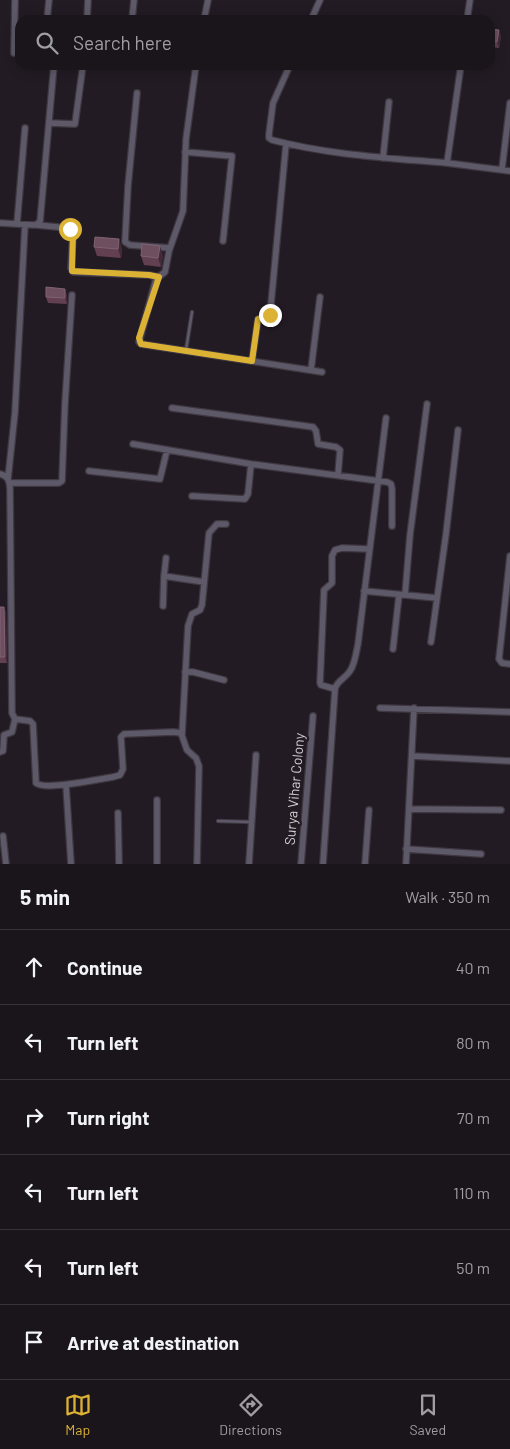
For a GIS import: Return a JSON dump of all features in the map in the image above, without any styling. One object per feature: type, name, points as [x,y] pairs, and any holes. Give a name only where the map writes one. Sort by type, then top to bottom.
[{"type":"street","points":[[14,52],[15,0]]},
{"type":"street","points":[[48,15],[49,0]]},
{"type":"street","points":[[87,15],[88,0]]},
{"type":"street","points":[[132,15],[134,0]]},
{"type":"street","points":[[205,15],[208,0]]},
{"type":"street","points":[[313,15],[320,0]]},
{"type":"street","points":[[468,15],[470,0]]},
{"type":"street","points":[[37,225],[41,221],[54,70]]},
{"type":"street","points":[[49,123],[75,124],[82,70]]},
{"type":"street","points":[[195,70],[185,152],[184,204],[181,219],[170,248],[165,272],[159,277],[139,342],[141,344],[186,352],[322,372]]},
{"type":"street","points":[[288,70],[273,103],[268,134],[272,140],[300,148],[510,171]]},
{"type":"street","points":[[447,163],[460,70]]},
{"type":"street","points":[[126,243],[128,186],[137,93]]},
{"type":"street","points":[[383,158],[389,102]]},
{"type":"street","points":[[502,169],[510,103]]},
{"type":"street","points":[[17,224],[25,128]]},
{"type":"street","points":[[252,361],[258,319],[270,315],[286,144]]},
{"type":"street","points":[[185,152],[232,156],[223,241]]},
{"type":"street","points":[[0,223],[68,228],[71,230],[73,234],[72,271],[159,277]]},
{"type":"street","points":[[0,752],[4,750],[4,735],[12,732],[15,719],[12,713],[9,481],[15,412],[25,225]]},
{"type":"street","points":[[117,243],[170,248]]},
{"type":"street","points":[[9,481],[62,482],[72,295]]},
{"type":"street","points":[[311,370],[320,297]]},
{"type":"street","points":[[393,650],[427,404]]},
{"type":"street","points":[[172,408],[313,427],[316,431],[318,444],[336,447],[340,450],[338,475]]},
{"type":"street","points":[[324,864],[334,689],[337,683],[350,672],[354,661],[386,418]]},
{"type":"street","points":[[431,642],[458,430]]},
{"type":"street","points":[[133,444],[251,464],[390,483],[392,486],[392,526]]},
{"type":"street","points":[[89,471],[160,479],[167,450]]},
{"type":"street","points":[[192,496],[245,499],[248,494],[251,464]]},
{"type":"street","points":[[0,474],[6,476],[9,481]]},
{"type":"street","points":[[197,864],[198,766],[196,758],[187,750],[182,735],[188,626],[192,614],[200,610],[202,605],[209,533],[217,524],[226,524]]},
{"type":"street","points":[[334,689],[320,683],[324,590],[332,583],[332,556],[335,550],[342,548],[369,549]]},
{"type":"street","points":[[510,556],[499,659],[502,663],[510,664]]},
{"type":"street","points":[[163,606],[166,558]]},
{"type":"street","points":[[164,576],[204,582]]},
{"type":"street","points":[[364,591],[437,598]]},
{"type":"street","points":[[185,672],[193,672],[224,680]]},
{"type":"street","points":[[380,708],[510,712]]},
{"type":"street","points":[[406,864],[414,708]]},
{"type":"street","name":"Surya Vihar Colony","points":[[301,864],[313,716]]},
{"type":"street","points":[[15,719],[30,721],[33,724],[38,785],[42,786],[113,777],[122,772],[121,737],[124,734],[178,732],[182,735]]},
{"type":"street","points":[[249,864],[256,755]]},
{"type":"street","points":[[412,756],[510,761]]},
{"type":"street","points":[[66,784],[71,864]]},
{"type":"street","points":[[157,800],[157,864]]},
{"type":"street","points":[[409,809],[501,810]]},
{"type":"street","points":[[365,864],[369,810]]},
{"type":"street","points":[[118,813],[119,864]]},
{"type":"street","points":[[3,836],[6,864]]},
{"type":"street","points":[[406,849],[481,854]]},
{"type":"lane","points":[[186,352],[192,312]]},
{"type":"lane","points":[[218,821],[252,822]]},
{"type":"building","points":[[495,30],[499,30],[497,42],[495,42]]},
{"type":"building","points":[[95,237],[119,239],[118,249],[94,247]]},
{"type":"building","points":[[142,244],[160,246],[158,258],[141,256]]},
{"type":"building","points":[[46,287],[65,289],[65,298],[46,297]]},
{"type":"building","points":[[0,607],[4,607],[5,657],[0,657]]},
{"type":"route","points":[[70,229],[73,234],[72,271],[159,277],[156,280],[139,338],[141,344],[252,361],[258,319],[270,315]]}]
